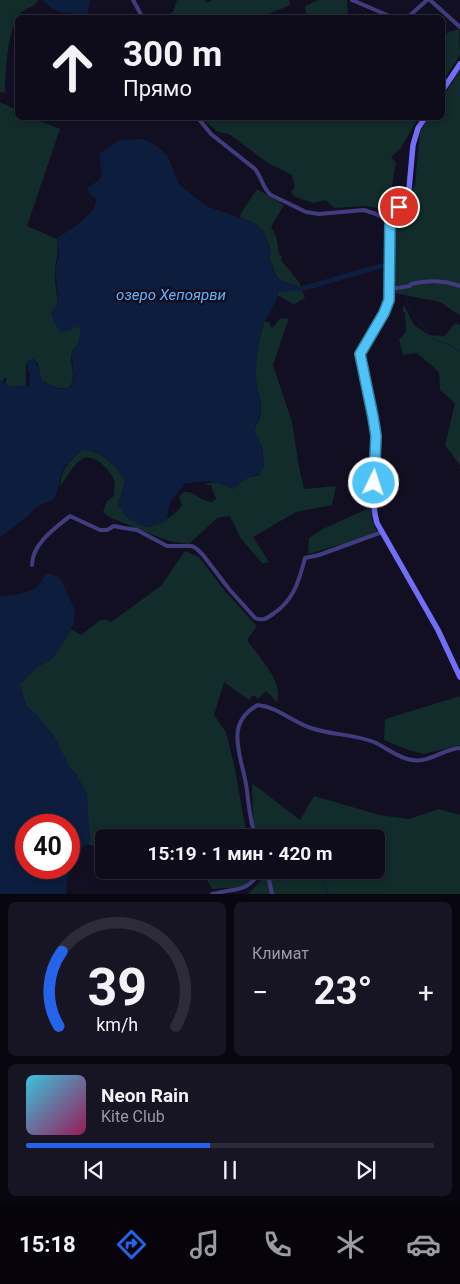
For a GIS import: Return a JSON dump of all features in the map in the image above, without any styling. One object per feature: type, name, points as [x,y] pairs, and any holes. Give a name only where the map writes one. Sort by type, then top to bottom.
[{"type":"street","points":[[133,0],[141,15]]},
{"type":"street","points":[[352,0],[387,15]]},
{"type":"street","points":[[410,15],[429,0],[460,27]]},
{"type":"street","points":[[445,86],[460,64]]},
{"type":"street","points":[[200,120],[211,134],[255,169],[260,175],[266,192],[271,195],[306,212],[319,214],[364,210],[390,221]]},
{"type":"street","points":[[424,120],[418,128],[413,145],[409,189],[390,221],[389,300],[384,313],[360,354],[376,436],[374,512],[382,532],[438,630],[460,677]]},
{"type":"street","points":[[390,287],[400,288],[429,280],[448,282],[460,286]]},
{"type":"street","points":[[32,565],[34,553],[42,540],[70,516],[100,530],[107,530],[114,526],[136,530],[167,546],[192,546],[203,555],[228,589],[255,618],[261,620],[266,619],[286,604],[292,596],[305,558],[340,548],[382,532]]},
{"type":"street","points":[[253,829],[237,737],[243,716],[258,705],[274,710],[311,728],[360,736],[401,757],[412,760],[424,761],[444,752],[460,748]]},
{"type":"street","points":[[212,894],[239,891],[252,884],[256,879]]},
{"type":"street","points":[[269,879],[272,894]]},
{"type":"green space","points":[[0,0],[38,0],[19,15],[15,15],[15,23],[8,51],[5,93],[0,92]]},
{"type":"green space","points":[[177,0],[205,0],[207,3],[212,0],[289,0],[290,5],[267,15],[168,15],[173,12]]},
{"type":"green space","points":[[318,0],[347,0],[348,15],[307,15],[305,6]]},
{"type":"green space","points":[[459,29],[460,55],[445,78],[445,34]]},
{"type":"green space","points":[[460,70],[460,316],[440,302],[394,293],[394,231],[397,220],[415,184],[420,131],[428,120],[445,120],[445,94]]},
{"type":"green space","points":[[0,102],[15,109],[15,120],[38,120],[60,129],[27,226],[57,239],[58,252],[55,276],[57,305],[75,326],[81,329],[78,342],[72,352],[73,380],[68,388],[54,387],[41,380],[38,363],[33,359],[26,362],[26,386],[10,387],[6,384],[6,378],[4,378],[3,382],[0,380]]},
{"type":"green space","points":[[203,120],[417,120],[401,148],[391,157],[396,163],[390,196],[379,208],[364,206],[334,208],[326,200],[314,203],[295,197],[291,192],[295,187],[292,175],[268,163],[229,134],[218,132]]},
{"type":"green space","points":[[257,189],[284,205],[271,227],[276,236],[279,254],[282,257],[281,260],[299,282],[305,298],[294,304],[277,295],[279,291],[296,285],[283,282],[277,277],[269,258],[271,253],[267,239],[262,230],[240,217]]},
{"type":"green space","points":[[404,305],[414,325],[429,335],[445,336],[455,323],[460,325],[460,466],[445,446],[455,403],[440,390],[439,372],[417,353],[403,355],[399,339],[406,332],[405,313],[402,311]]},
{"type":"green space","points":[[281,318],[289,318],[273,365],[292,422],[304,489],[336,486],[332,505],[296,512],[253,537],[269,562],[263,564],[241,539],[230,516],[217,518],[189,544],[168,541],[109,517],[103,512],[107,501],[114,496],[114,479],[103,465],[92,458],[82,459],[60,487],[60,481],[66,466],[82,450],[95,452],[113,464],[125,481],[118,505],[148,527],[175,513],[182,505],[179,497],[184,492],[192,493],[212,502],[216,499],[211,485],[204,485],[215,482],[233,489],[245,478],[259,475],[263,451],[254,429],[261,409],[256,380],[260,335],[264,322],[269,322],[272,328]]},
{"type":"green space","points":[[371,507],[372,519],[377,531],[346,543],[308,554],[309,538],[323,529]]},
{"type":"green space","points":[[185,551],[199,557],[225,591],[257,626],[247,640],[269,670],[277,686],[277,702],[266,691],[258,699],[254,695],[249,700],[224,682],[214,715],[226,732],[246,829],[95,829],[95,846],[87,844],[90,840],[77,775],[69,767],[54,737],[36,714],[26,706],[20,684],[36,668],[53,658],[71,629],[81,635],[99,621],[105,619],[111,622],[161,586]]},
{"type":"green space","points":[[460,696],[460,745],[424,754],[408,750],[384,740],[385,719]]},
{"type":"green space","points":[[252,783],[300,820],[314,796],[380,815],[409,819],[439,809],[460,815],[460,894],[273,894],[270,879],[385,879],[385,829],[254,829]]},
{"type":"green space","points":[[195,879],[254,879],[242,887],[212,889],[207,880]]},
{"type":"green space","points":[[262,879],[268,879],[271,894],[248,894]]},
{"type":"water","points":[[43,0],[90,0],[87,15],[73,15],[69,12],[57,11]]},
{"type":"water","name":"озеро Хепоярви","points":[[143,139],[155,145],[167,155],[179,184],[206,206],[253,222],[263,230],[271,253],[269,258],[276,276],[282,281],[296,285],[301,289],[285,292],[279,291],[275,304],[264,322],[258,345],[256,377],[261,406],[254,428],[263,454],[264,467],[261,472],[244,480],[233,489],[209,482],[184,484],[170,502],[167,518],[163,523],[148,527],[137,524],[126,517],[118,505],[125,481],[113,464],[95,452],[82,450],[65,466],[54,499],[36,507],[27,517],[0,537],[0,380],[10,387],[29,386],[30,376],[26,362],[31,359],[38,364],[41,380],[46,384],[63,389],[71,385],[74,376],[72,355],[79,341],[81,329],[75,326],[69,331],[61,332],[55,324],[51,313],[57,304],[58,294],[55,273],[59,253],[57,238],[89,215],[93,209],[96,203],[95,197],[90,195],[88,187],[95,183],[101,175],[100,153],[120,140]]},
{"type":"water","points":[[46,573],[60,577],[75,610],[74,624],[53,658],[36,668],[20,684],[26,706],[36,714],[54,737],[69,766],[77,775],[87,794],[90,841],[80,850],[80,814],[15,814],[15,879],[68,879],[66,894],[0,894],[0,596],[19,594],[38,586]]},
{"type":"waterway","points":[[301,289],[381,266]]},
{"type":"waterway","points":[[406,294],[407,305],[433,339],[450,345],[460,352]]},
{"type":"waterway","points":[[323,879],[328,894]]},
{"type":"route","points":[[374,483],[376,436],[360,354],[384,313],[389,300],[390,221],[399,207]]}]
